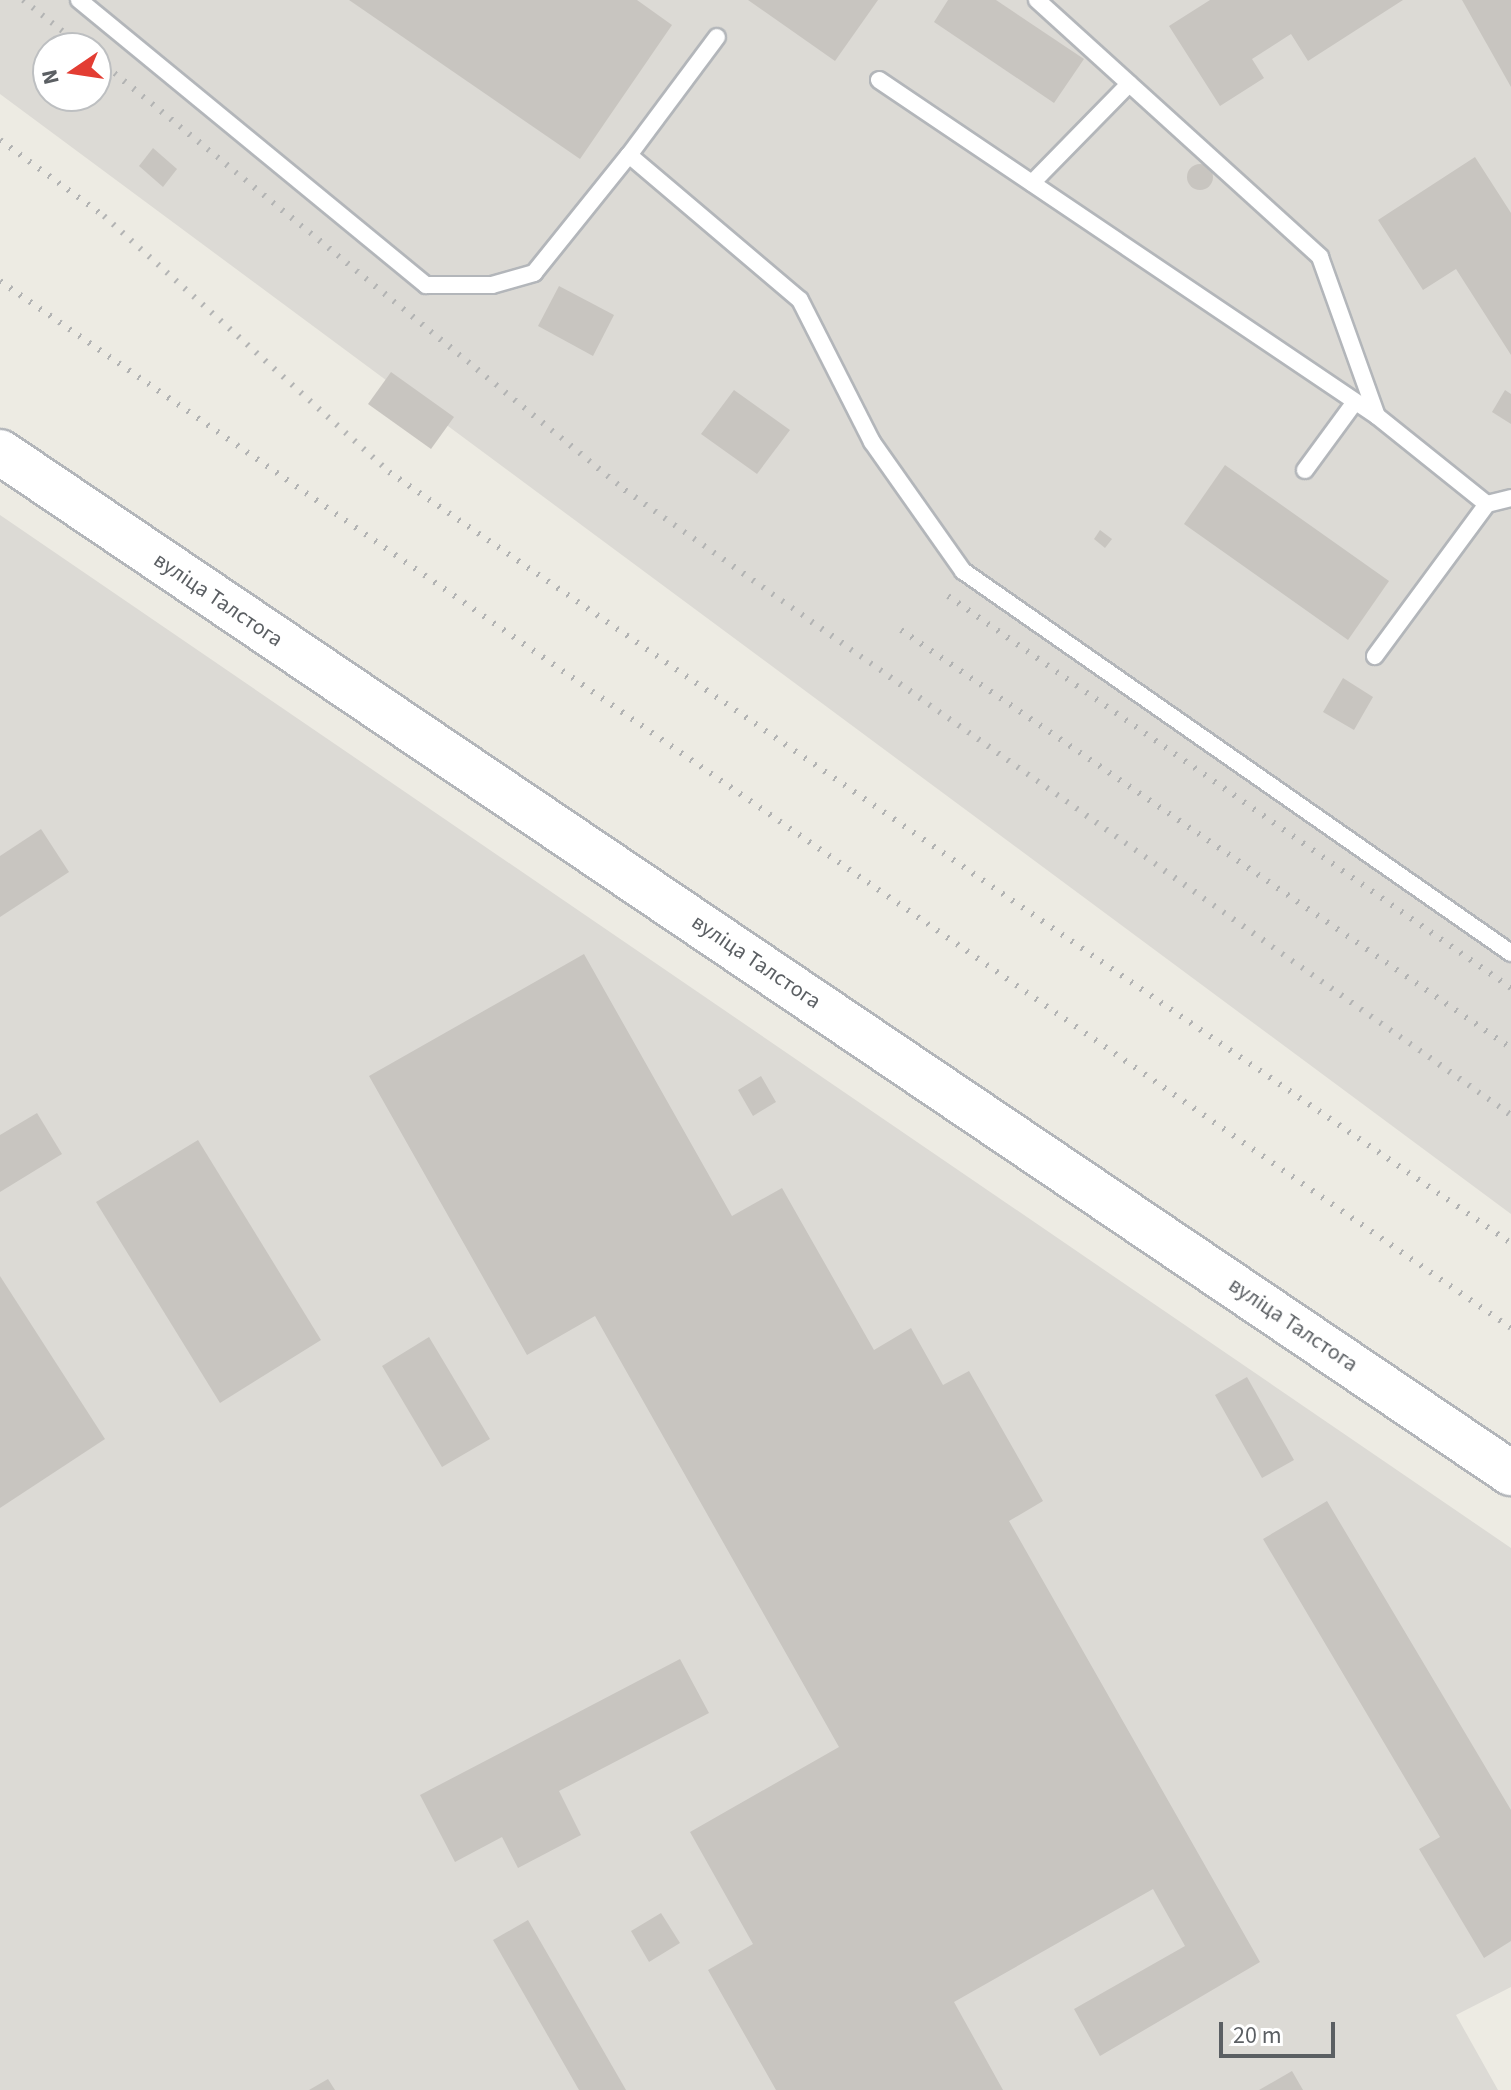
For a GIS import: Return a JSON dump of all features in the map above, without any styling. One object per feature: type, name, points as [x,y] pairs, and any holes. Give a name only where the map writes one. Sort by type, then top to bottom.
[{"type":"main road","name":"вуліца Талстога","points":[[0,452],[1511,1473]]},
{"type":"lane","points":[[79,0],[426,285],[492,285],[534,273],[629,155],[717,37]]},
{"type":"lane","points":[[1037,0],[1320,257],[1377,416]]},
{"type":"lane","points":[[879,80],[1377,416],[1487,504]]},
{"type":"lane","points":[[1032,183],[1129,84]]},
{"type":"lane","points":[[629,155],[800,300],[872,442],[963,571],[1511,953]]},
{"type":"lane","points":[[1305,470],[1355,402]]},
{"type":"lane","points":[[1375,656],[1487,504],[1511,498]]},
{"type":"shaded area","points":[[0,0],[1511,0],[1511,1214],[0,94]]},
{"type":"shaded area","points":[[0,515],[1511,1548],[1511,1987],[1456,2015],[1498,2090],[0,2090]]},
{"type":"building","points":[[349,0],[637,0],[672,25],[580,159]]},
{"type":"building","points":[[748,0],[878,0],[835,61]]},
{"type":"building","points":[[948,0],[996,0],[1084,59],[1054,103],[934,22]]},
{"type":"building","points":[[1210,0],[1403,0],[1308,61],[1291,34],[1252,59],[1264,78],[1220,106],[1169,26]]},
{"type":"building","points":[[1462,0],[1511,0],[1511,87]]},
{"type":"building","points":[[153,148],[177,169],[163,187],[139,166]]},
{"type":"building","points":[[1475,157],[1511,213],[1511,355],[1456,269],[1423,290],[1378,220]]},
{"type":"building","points":[[1200,164],[1209,168],[1213,177],[1209,186],[1200,190],[1191,186],[1187,177],[1191,168]]},
{"type":"building","points":[[559,286],[614,315],[593,356],[538,326]]},
{"type":"building","points":[[391,372],[454,417],[431,449],[368,404]]},
{"type":"building","points":[[734,390],[790,430],[757,474],[701,434]]},
{"type":"building","points":[[1505,390],[1511,394],[1511,424],[1492,412]]},
{"type":"building","points":[[1225,465],[1389,581],[1348,640],[1184,524]]},
{"type":"building","points":[[1100,530],[1112,539],[1105,548],[1094,539]]},
{"type":"building","points":[[1343,678],[1373,697],[1354,730],[1323,712]]},
{"type":"building","points":[[41,829],[69,872],[0,917],[0,856]]},
{"type":"building","points":[[584,954],[732,1216],[782,1188],[874,1350],[911,1328],[943,1385],[969,1371],[1043,1501],[1009,1521],[1260,1962],[1100,2056],[1074,2009],[1185,1946],[1153,1889],[954,2002],[1003,2090],[776,2090],[708,1970],[753,1944],[690,1832],[839,1747],[595,1316],[527,1355],[369,1076]]},
{"type":"building","points":[[761,1076],[776,1102],[753,1116],[738,1090]]},
{"type":"building","points":[[37,1113],[62,1154],[0,1192],[0,1135]]},
{"type":"building","points":[[198,1140],[321,1340],[220,1403],[96,1202]]},
{"type":"building","points":[[0,1276],[105,1439],[0,1508]]},
{"type":"building","points":[[429,1337],[490,1439],[442,1467],[382,1366]]},
{"type":"building","points":[[1247,1377],[1294,1460],[1262,1478],[1215,1395]]},
{"type":"building","points":[[1327,1501],[1511,1810],[1511,1941],[1484,1958],[1419,1849],[1440,1837],[1263,1539]]},
{"type":"building","points":[[680,1659],[709,1713],[559,1791],[581,1835],[518,1868],[502,1837],[455,1862],[420,1795]]},
{"type":"building","points":[[661,1913],[680,1943],[649,1962],[631,1931]]},
{"type":"building","points":[[528,1920],[626,2090],[579,2090],[493,1940]]},
{"type":"building","points":[[1292,2071],[1303,2090],[1259,2090]]},
{"type":"building","points":[[328,2079],[335,2090],[309,2090]]},
{"type":"railway","points":[[23,0],[64,32]]},
{"type":"railway","points":[[112,71],[625,490],[1511,1115]]},
{"type":"railway","points":[[0,140],[104,216],[389,472],[1511,1243]]},
{"type":"railway","points":[[0,281],[1511,1328]]},
{"type":"railway","points":[[948,596],[1511,988]]},
{"type":"railway","points":[[901,630],[1511,1048]]}]
